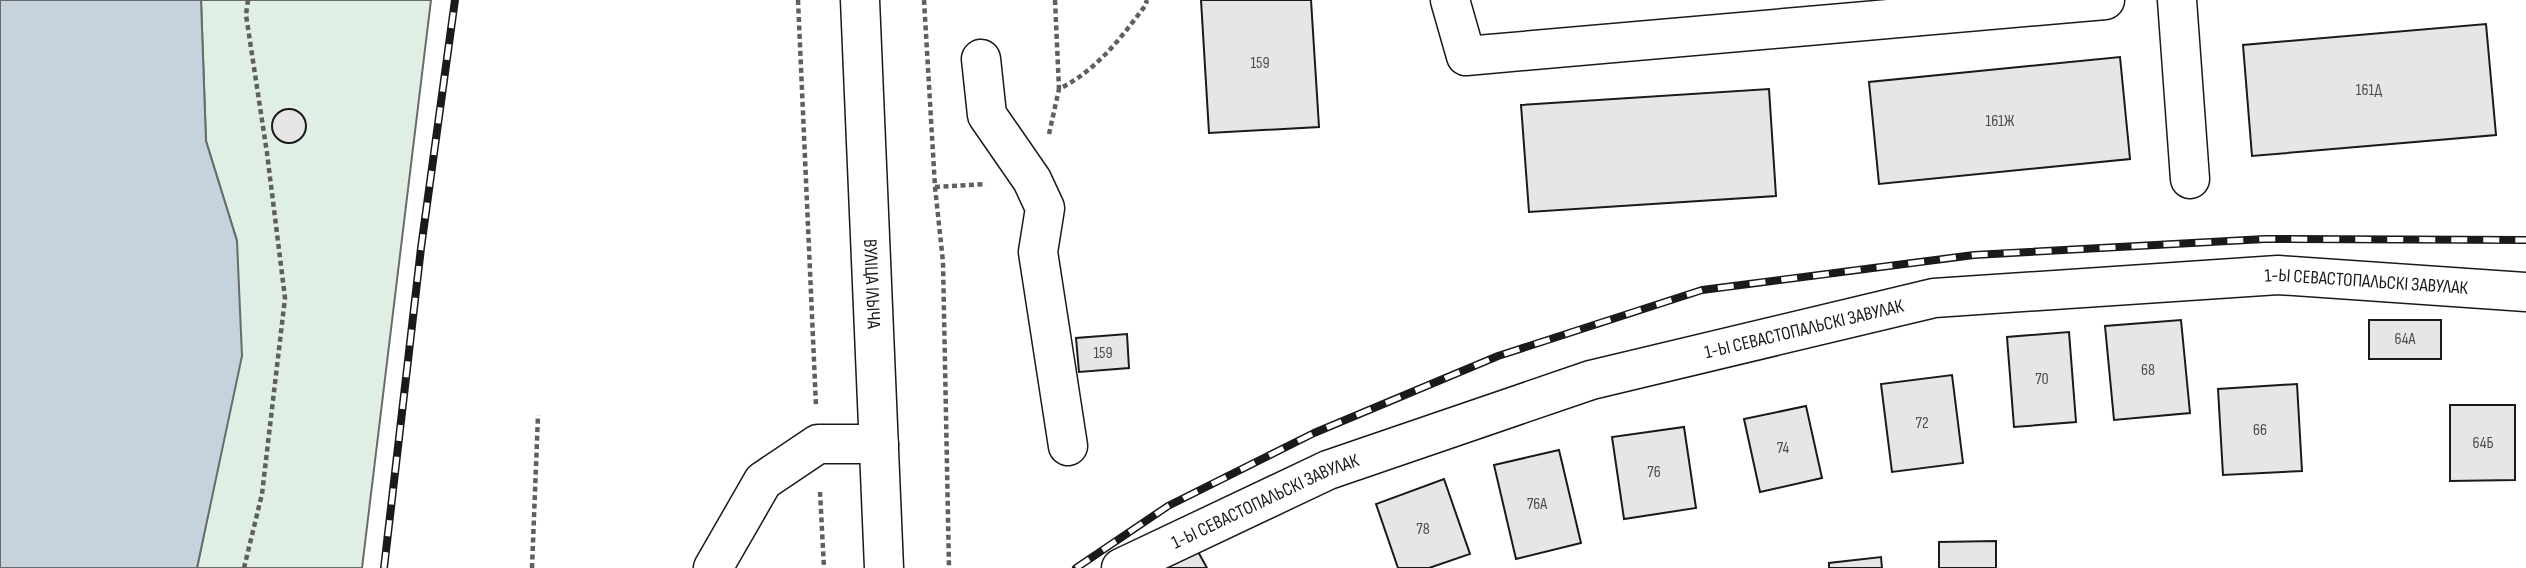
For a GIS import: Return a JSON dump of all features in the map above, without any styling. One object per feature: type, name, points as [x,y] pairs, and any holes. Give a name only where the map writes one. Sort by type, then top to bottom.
[{"type":"street","name":"ВУЛІЦА ІЛЬІЧА","points":[[860,0],[884,568]]},
{"type":"street","points":[[1450,0],[1466,56],[2105,0]]},
{"type":"street","points":[[2177,0],[2190,179]]},
{"type":"street","points":[[981,59],[987,115],[1032,180],[1045,208],[1038,252],[1068,446]]},
{"type":"street","name":"1-Ы СЕВАСТОПАЛЬСКІ ЗАВУЛАК","points":[[1121,568],[1328,470],[1591,380],[1934,298],[2278,275],[2526,292]]},
{"type":"street","points":[[713,568],[763,481],[818,444],[879,444]]},
{"type":"path","points":[[244,568],[262,494],[285,299],[246,15],[248,0]]},
{"type":"path","points":[[798,0],[824,568]]},
{"type":"path","points":[[924,0],[934,187],[943,262],[949,568]]},
{"type":"path","points":[[1055,0],[1059,89],[1079,79],[1112,50],[1146,6],[1147,0]]},
{"type":"path","points":[[532,568],[538,415]]},
{"type":"green space","points":[[201,0],[431,0],[362,568],[197,568],[220,456],[237,241],[206,141]]},
{"type":"shaded area","points":[[0,0],[201,0],[206,141],[237,241],[242,356],[197,568],[0,568]]},
{"type":"building","points":[[1201,0],[1311,0],[1319,127],[1209,133]]},
{"type":"building","points":[[2486,24],[2496,135],[2252,156],[2243,45]]},
{"type":"building","points":[[2120,57],[2130,159],[1879,184],[1869,82]]},
{"type":"building","points":[[1769,89],[1776,196],[1529,212],[1521,105]]},
{"type":"building","points":[[289,109],[301,114],[306,126],[301,138],[289,143],[277,138],[272,126],[277,114]]},
{"type":"building","points":[[2181,320],[2190,413],[2114,420],[2105,326]]},
{"type":"building","points":[[2369,320],[2441,320],[2441,359],[2369,359]]},
{"type":"building","points":[[2069,332],[2076,422],[2014,427],[2007,337]]},
{"type":"building","points":[[1127,334],[1129,368],[1079,372],[1076,338]]},
{"type":"building","points":[[1952,375],[1963,463],[1892,472],[1881,384]]},
{"type":"building","points":[[2297,384],[2302,471],[2223,475],[2218,389]]},
{"type":"building","points":[[2450,405],[2515,405],[2515,480],[2450,481]]},
{"type":"building","points":[[1806,406],[1822,478],[1760,492],[1744,419]]},
{"type":"building","points":[[1684,427],[1696,508],[1624,519],[1612,437]]},
{"type":"building","points":[[1559,450],[1581,543],[1516,559],[1494,465]]},
{"type":"building","points":[[1444,479],[1470,554],[1429,568],[1398,568],[1376,504]]},
{"type":"building","points":[[1996,541],[1996,568],[1939,568],[1939,542]]},
{"type":"building","points":[[1196,548],[1207,568],[1158,568]]},
{"type":"building","points":[[1881,557],[1882,568],[1829,568],[1829,563]]},
{"type":"railway","points":[[384,568],[421,248],[455,0]]},
{"type":"railway","points":[[1076,568],[1168,506],[1314,433],[1498,356],[1702,290],[1974,255],[2265,239],[2526,240]]}]
